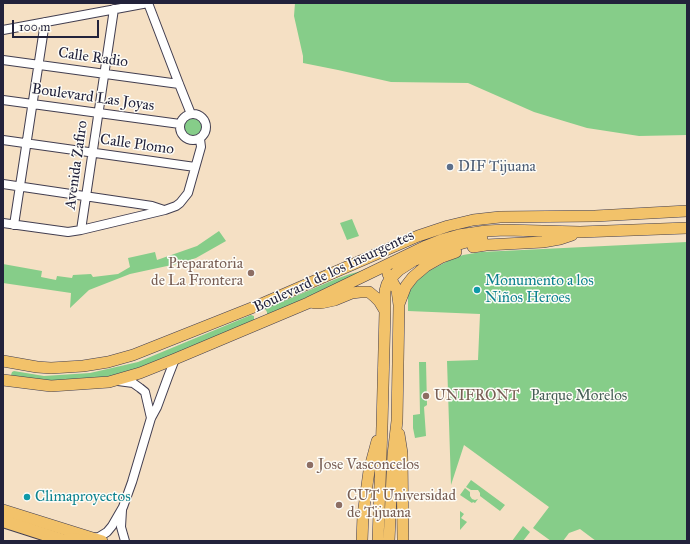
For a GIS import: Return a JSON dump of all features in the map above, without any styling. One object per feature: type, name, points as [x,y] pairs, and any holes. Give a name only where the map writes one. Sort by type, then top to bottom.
[{"type":"highway","points":[[3,521],[64,541],[72,539],[93,540]]},
{"type":"main road","name":"Boulevard de los Insurgentes","points":[[3,361],[51,368],[83,366],[108,362],[133,355],[259,305],[418,236],[448,226],[473,220],[500,217],[595,216],[687,211]]},
{"type":"main road","points":[[378,541],[385,311],[387,284],[390,278],[413,262],[442,249],[470,241],[518,235],[595,216]]},
{"type":"main road","name":"Boulevard de los Insurgentes","points":[[3,380],[51,386],[86,385],[109,382],[140,373],[308,303],[441,240],[459,235],[505,230],[580,232],[687,228]]},
{"type":"main road","points":[[399,305],[406,286],[413,277],[426,266],[442,257],[473,247],[543,242],[560,239],[580,232]]},
{"type":"main road","points":[[373,256],[390,278],[396,290],[399,305],[397,421],[392,455],[389,541]]},
{"type":"main road","points":[[308,303],[321,304],[352,293],[369,292],[379,301],[385,311]]},
{"type":"main road","points":[[230,336],[254,323],[258,317],[259,305]]},
{"type":"main road","points":[[397,421],[402,453],[403,541]]},
{"type":"main road","points":[[362,541],[363,515],[369,471],[382,426]]},
{"type":"main road","points":[[3,510],[93,540]]},
{"type":"street","points":[[3,30],[148,3],[191,114]]},
{"type":"street","name":"Avenida Zafiro","points":[[81,230],[114,9]]},
{"type":"street","points":[[14,225],[45,22]]},
{"type":"street","name":"Calle Radio","points":[[3,60],[179,84]]},
{"type":"street","name":"Boulevard Las Joyas","points":[[3,100],[180,124]]},
{"type":"street","points":[[191,114],[199,115],[203,118],[206,125],[205,133],[200,139],[191,141],[183,137],[180,124],[184,117],[191,114]]},
{"type":"street","points":[[3,223],[68,232],[165,210],[180,203],[188,192],[201,147],[200,139]]},
{"type":"street","name":"Calle Plomo","points":[[3,140],[195,167]]},
{"type":"street","points":[[3,184],[152,206],[165,210]]},
{"type":"street","points":[[93,540],[107,532],[112,526],[122,507],[132,482],[151,418],[158,407],[176,359]]},
{"type":"street","points":[[116,380],[133,383],[145,392],[151,418]]},
{"type":"street","points":[[122,507],[121,527],[125,541]]},
{"type":"green space","points":[[295,3],[687,3],[687,135],[639,136],[587,128],[534,112],[468,83],[391,82],[303,63],[303,56],[294,16]]},
{"type":"green space","points":[[193,116],[201,119],[204,127],[201,135],[193,138],[185,135],[182,127],[185,119]]},
{"type":"green space","points":[[352,219],[359,236],[347,240],[340,223]]},
{"type":"green space","points":[[219,231],[226,241],[196,258],[181,263],[130,274],[89,290],[70,308],[71,293],[3,283],[3,264],[42,271],[41,277],[56,280],[57,276],[72,278],[73,275],[91,274],[93,277],[118,274],[130,267],[128,258],[155,252],[157,260],[197,246]]},
{"type":"green space","name":"Parque Morelos","points":[[687,242],[687,541],[596,541],[580,529],[569,533],[563,541],[551,541],[533,528],[549,507],[464,445],[451,485],[447,361],[478,360],[480,314],[408,311],[408,294],[420,278],[429,271],[448,261],[463,255],[481,252]]},
{"type":"green space","points":[[365,270],[267,316],[265,309],[336,279]]},
{"type":"green space","points":[[251,315],[254,316],[254,320],[144,369],[111,378],[52,383],[11,375],[14,371],[44,376],[90,373],[138,362]]},
{"type":"green space","points":[[419,362],[426,362],[427,405],[424,407],[426,436],[415,438],[413,415],[420,414]]},
{"type":"green space","points":[[471,480],[505,505],[500,511],[480,496],[478,490],[471,490],[466,487]]},
{"type":"green space","points":[[465,488],[470,492],[472,499],[478,499],[475,503],[472,503],[460,495]]},
{"type":"green space","points":[[460,511],[464,514],[461,518],[467,522],[460,530]]},
{"type":"green space","points":[[523,526],[530,532],[523,541],[512,541]]},
{"type":"place","name":"DIF Tijuana","points":[[450,167]]},
{"type":"place","name":"Preparatoria de La Frontera","points":[[251,273]]},
{"type":"place","name":"Monumento a los Niños Heroes","points":[[477,290]]},
{"type":"place","name":"UNIFRONT","points":[[426,396]]},
{"type":"place","name":"Jose Vasconcelos","points":[[310,465]]},
{"type":"place","name":"Climaproyectos","points":[[27,497]]},
{"type":"place","name":"CUT Universidad de Tijuana","points":[[339,505]]}]
